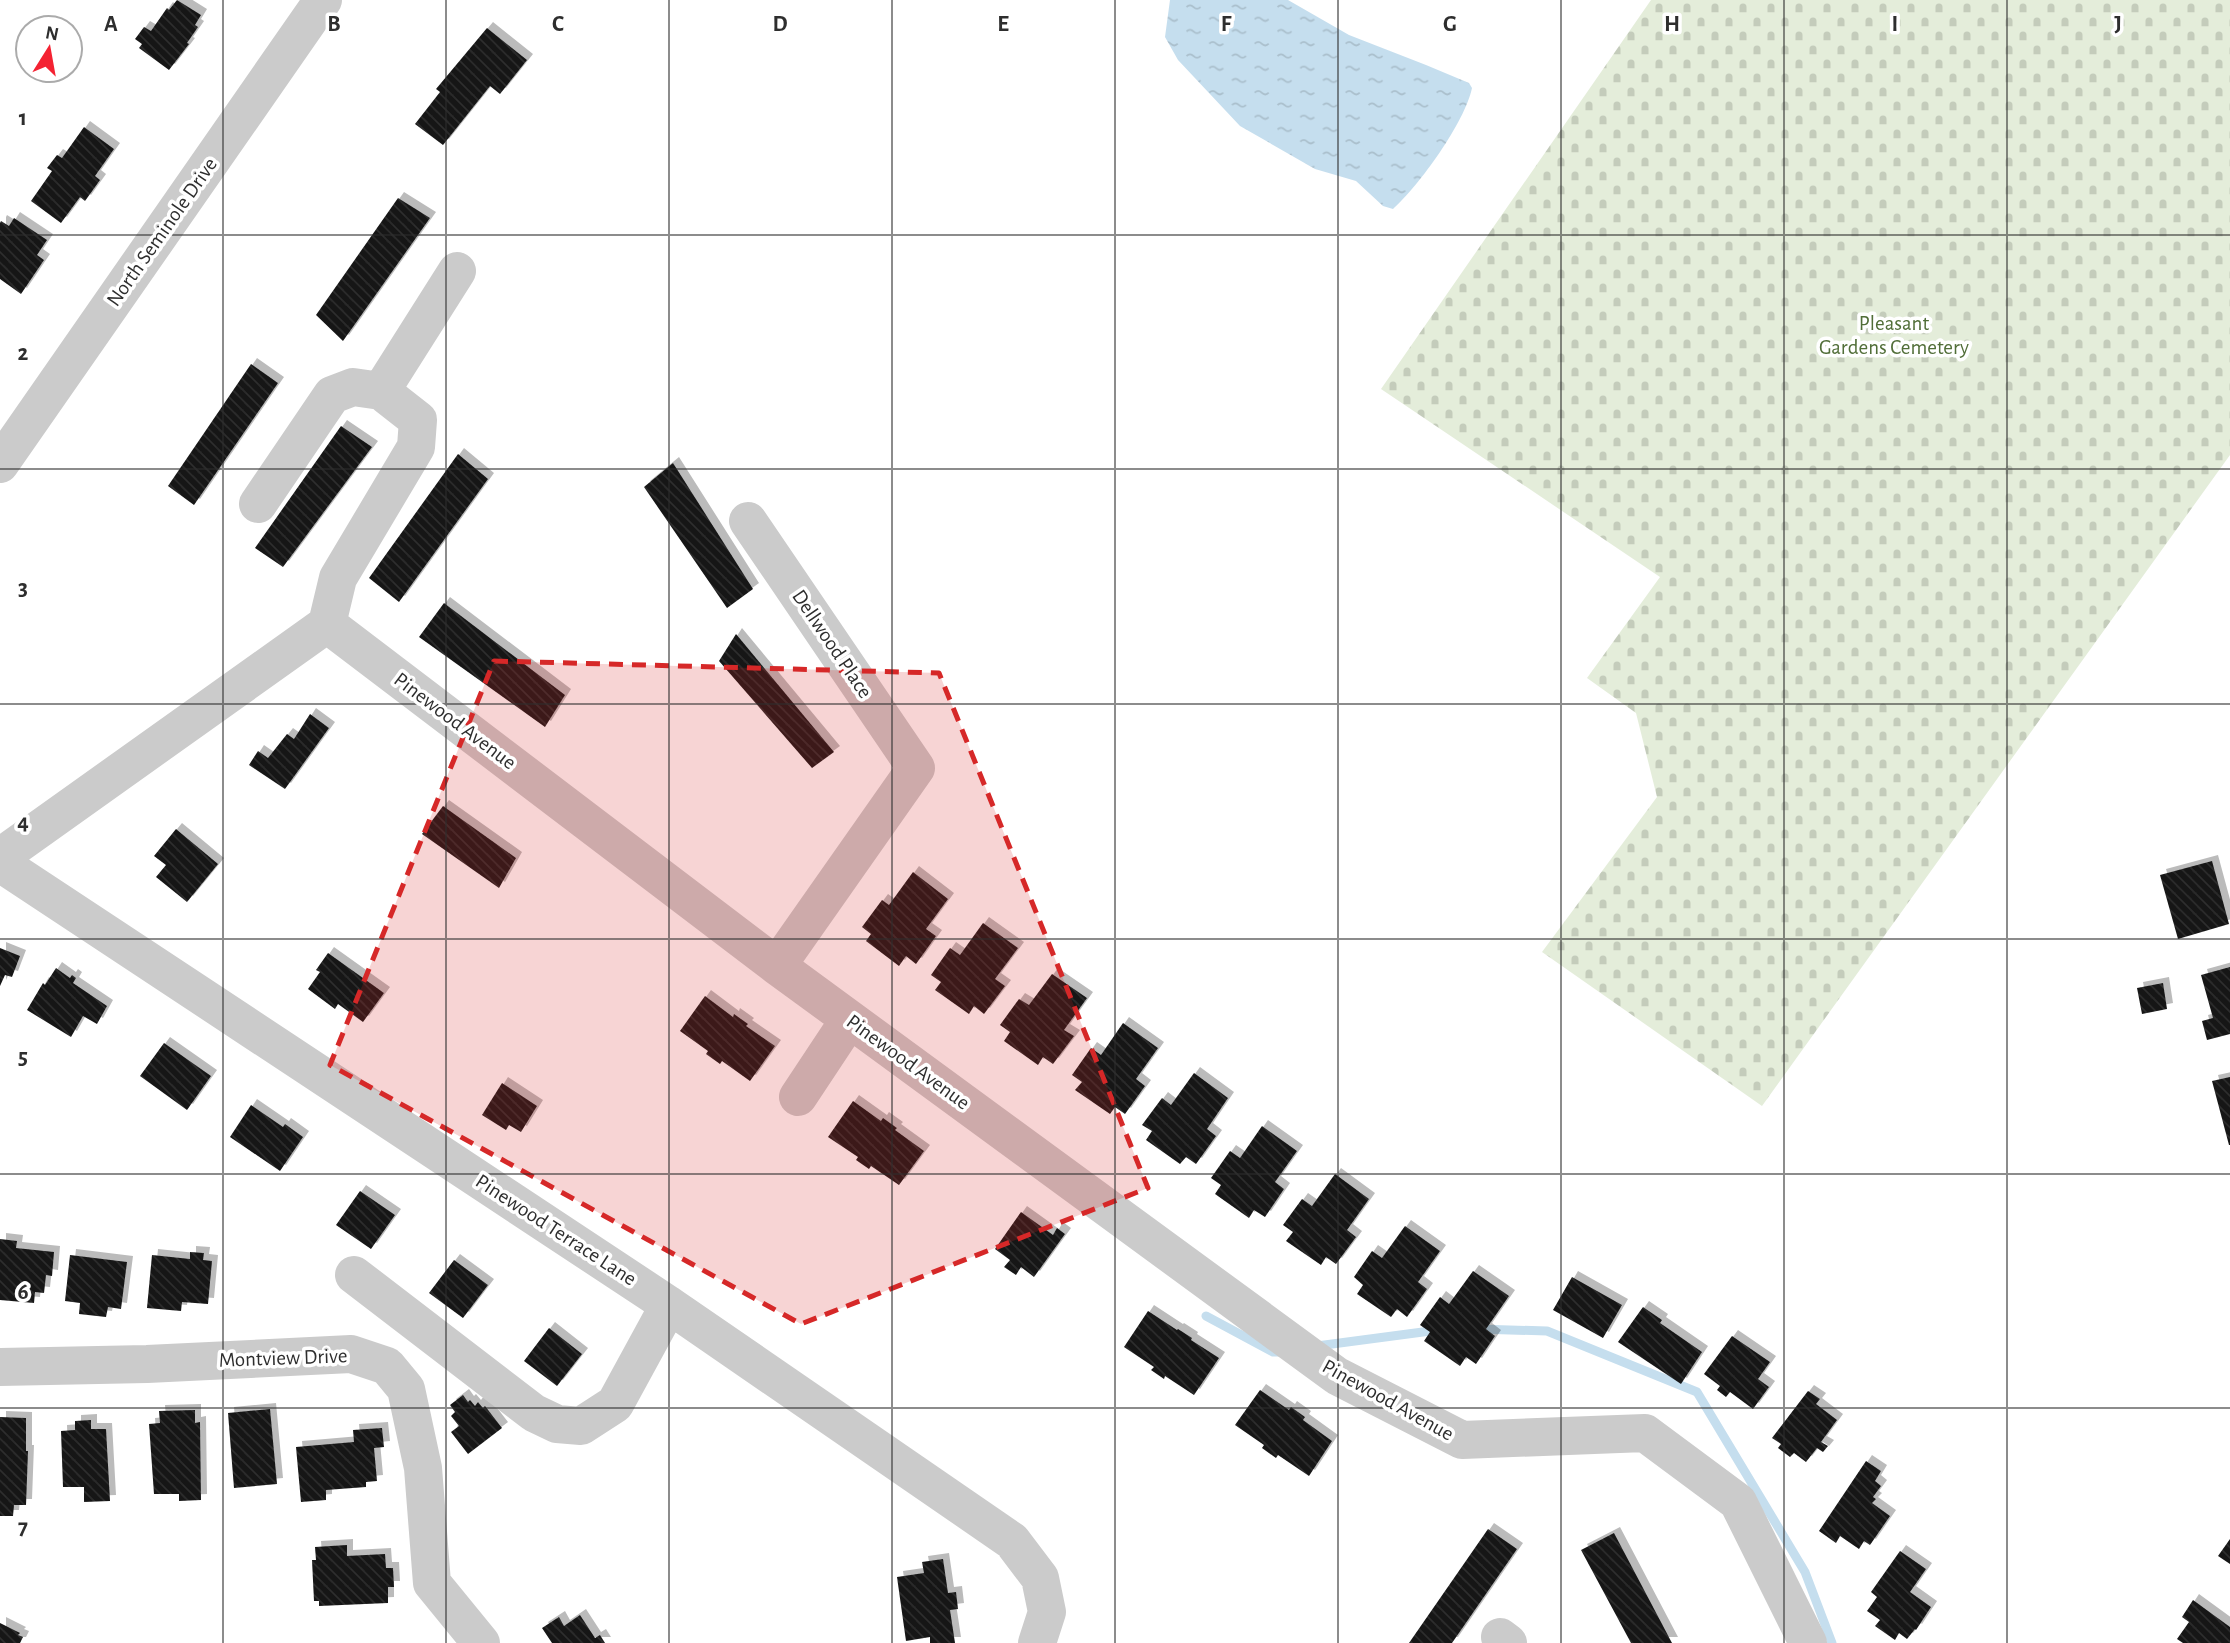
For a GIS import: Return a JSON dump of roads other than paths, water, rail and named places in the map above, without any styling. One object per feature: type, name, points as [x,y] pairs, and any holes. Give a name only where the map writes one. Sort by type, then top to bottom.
[{"type":"street","name":"North Seminole Drive","points":[[0,464],[323,0]]},
{"type":"street","points":[[381,390],[457,271]]},
{"type":"street","points":[[0,858],[327,624],[338,578],[416,447],[418,420],[381,390],[353,387],[332,394],[258,504]]},
{"type":"street","name":"Dellwood Place","points":[[748,521],[916,768],[777,966]]},
{"type":"street","name":"Pinewood Avenue","points":[[327,624],[849,1020],[1337,1376],[1462,1440],[1645,1433],[1738,1502],[1808,1643]]},
{"type":"street","name":"Pinewood Terrace Lane","points":[[0,863],[668,1305],[1012,1541],[1040,1578],[1047,1612],[1037,1643]]},
{"type":"street","points":[[798,1097],[849,1020]]},
{"type":"street","points":[[354,1275],[534,1413],[557,1423],[581,1426],[615,1404],[668,1305]]},
{"type":"street","name":"Montview Drive","points":[[0,1367],[147,1364],[351,1354],[387,1366],[406,1390],[423,1468],[432,1583],[481,1643]]},
{"type":"water","points":[[1170,0],[1288,0],[1349,35],[1469,83],[1472,88],[1468,102],[1440,153],[1404,199],[1393,209],[1383,206],[1356,181],[1315,169],[1240,126],[1178,60],[1165,37]]},
{"type":"waterway","points":[[1206,1316],[1273,1352],[1279,1352]]},
{"type":"waterway","points":[[1477,1329],[1547,1331],[1697,1392],[1805,1572],[1832,1643]]},
{"type":"waterway","points":[[1317,1346],[1438,1330]]},
{"type":"park label","name":"Pleasant Gardens Cemetery","points":[[1894,335]]}]
